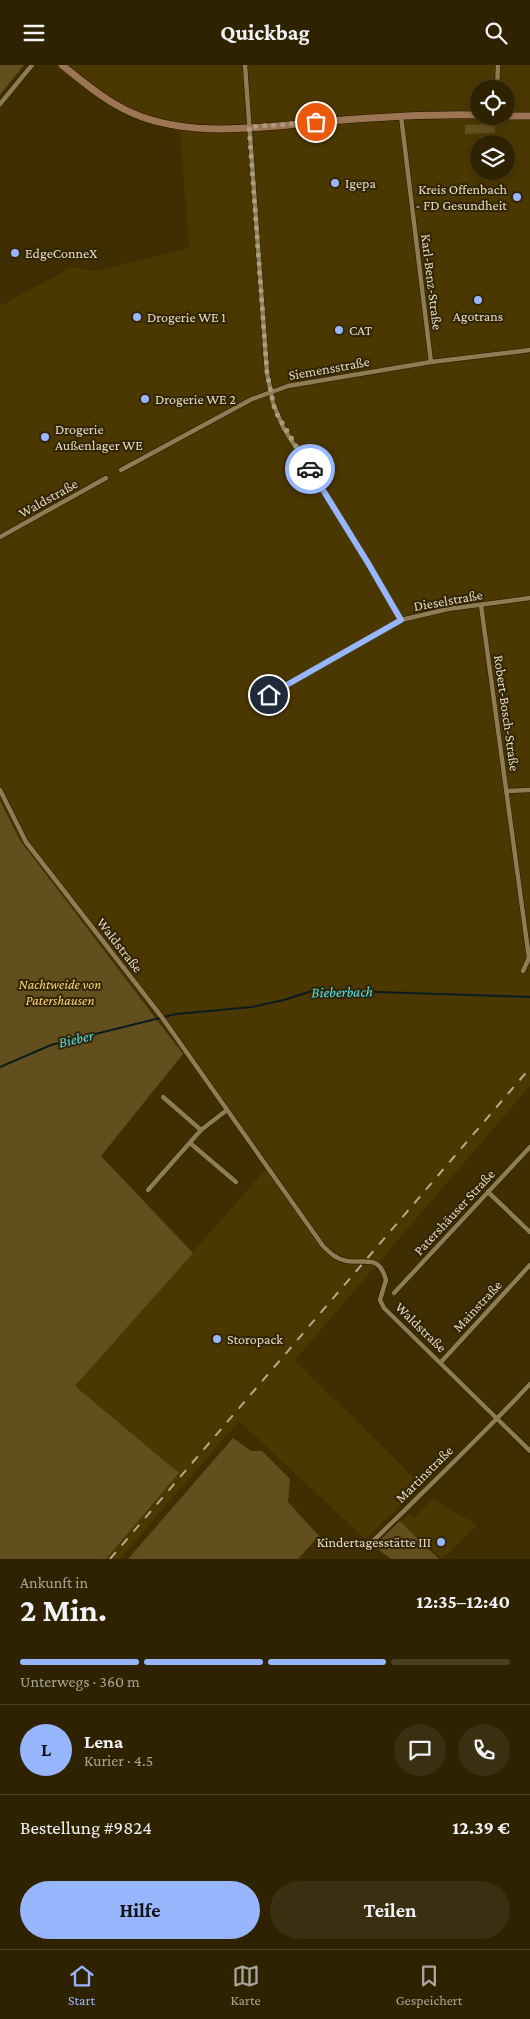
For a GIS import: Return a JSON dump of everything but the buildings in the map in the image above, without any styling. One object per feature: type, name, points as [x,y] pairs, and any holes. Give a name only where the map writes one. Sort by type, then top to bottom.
[{"type":"street","points":[[0,104],[32,65]]},
{"type":"street","points":[[62,65],[109,101],[140,116],[195,128],[249,127],[400,115],[470,115]]},
{"type":"street","points":[[245,65],[267,373],[272,392],[272,403],[283,427],[368,563],[401,620]]},
{"type":"street","points":[[497,80],[498,65]]},
{"type":"street","name":"Karl-Benz-Straße","points":[[400,115],[431,362]]},
{"type":"street","points":[[515,116],[530,116]]},
{"type":"street","name":"Siemensstraße","points":[[120,470],[252,399],[288,386],[431,362],[530,350]]},
{"type":"street","name":"Waldstraße","points":[[0,537],[106,478]]},
{"type":"street","name":"Dieselstraße","points":[[269,695],[401,620],[448,609],[530,599]]},
{"type":"street","name":"Robert-Bosch-Straße","points":[[481,605],[529,958],[523,971]]},
{"type":"street","name":"Waldstraße","points":[[0,790],[26,842],[161,1016],[322,1246],[340,1259],[373,1262],[382,1269],[386,1280],[380,1300],[382,1304],[530,1451]]},
{"type":"street","points":[[506,791],[530,790]]},
{"type":"street","points":[[163,1097],[201,1129]]},
{"type":"street","points":[[148,1190],[201,1129],[227,1110]]},
{"type":"street","points":[[190,1143],[236,1182]]},
{"type":"street","name":"Patershäuser Straße","points":[[394,1293],[530,1147]]},
{"type":"street","points":[[488,1193],[530,1232]]},
{"type":"street","name":"Mainstraße","points":[[440,1362],[530,1265]]},
{"type":"street","name":"Martinstraße","points":[[367,1547],[472,1441],[498,1419],[530,1384]]},
{"type":"shaded area","points":[[53,65],[530,65],[530,1086],[295,1360],[421,1485],[365,1539],[239,1421],[120,1559],[106,1559],[179,1473],[75,1386],[266,1169],[162,1024],[19,839],[0,801],[0,306],[72,267],[96,271],[189,248],[180,132],[147,123],[107,105]]},
{"type":"shaded area","name":"Kindertagesstätte III","points":[[433,1499],[477,1525],[442,1559],[401,1522],[409,1514],[414,1518]]},
{"type":"green space","points":[[0,65],[24,65],[0,95]]},
{"type":"green space","points":[[465,125],[495,125],[495,133],[465,134]]},
{"type":"green space","name":"Nachtweide von Patershausen","points":[[0,801],[19,839],[183,1054],[101,1156],[193,1253],[75,1386],[179,1473],[106,1559],[0,1559]]},
{"type":"green space","points":[[233,1438],[251,1451],[262,1451],[290,1479],[288,1502],[319,1536],[298,1559],[128,1559]]},
{"type":"green space","points":[[400,1521],[439,1559],[391,1559],[374,1546]]},
{"type":"waterway","name":"Bieberbach","points":[[0,1067],[51,1045],[176,1014],[252,1007],[284,1000],[315,990],[530,997]]},
{"type":"railway","points":[[110,1559],[530,1068]]},
{"type":"way so far","points":[[310,469],[283,427],[272,403],[272,392],[267,373],[249,127],[316,122]]},
{"type":"place","name":"Igepa","points":[[335,183]]},
{"type":"place","name":"Kreis Offenbach - FD Gesundheit","points":[[517,197]]},
{"type":"place","name":"EdgeConneX","points":[[15,253]]},
{"type":"place","name":"Agotrans","points":[[478,300]]},
{"type":"place","name":"Drogerie WE 1","points":[[137,317]]},
{"type":"place","name":"CAT","points":[[339,330]]},
{"type":"place","name":"Drogerie WE 2","points":[[145,399]]},
{"type":"place","name":"Drogerie Außenlager WE","points":[[45,437]]},
{"type":"place","name":"Storopack","points":[[217,1339]]},
{"type":"place","name":"Kindertagesstätte III","points":[[441,1542]]},
{"type":"route","points":[[269,695],[401,620],[310,469]]},
{"type":"water label","name":"Bieber","points":[[76,1039]]}]
